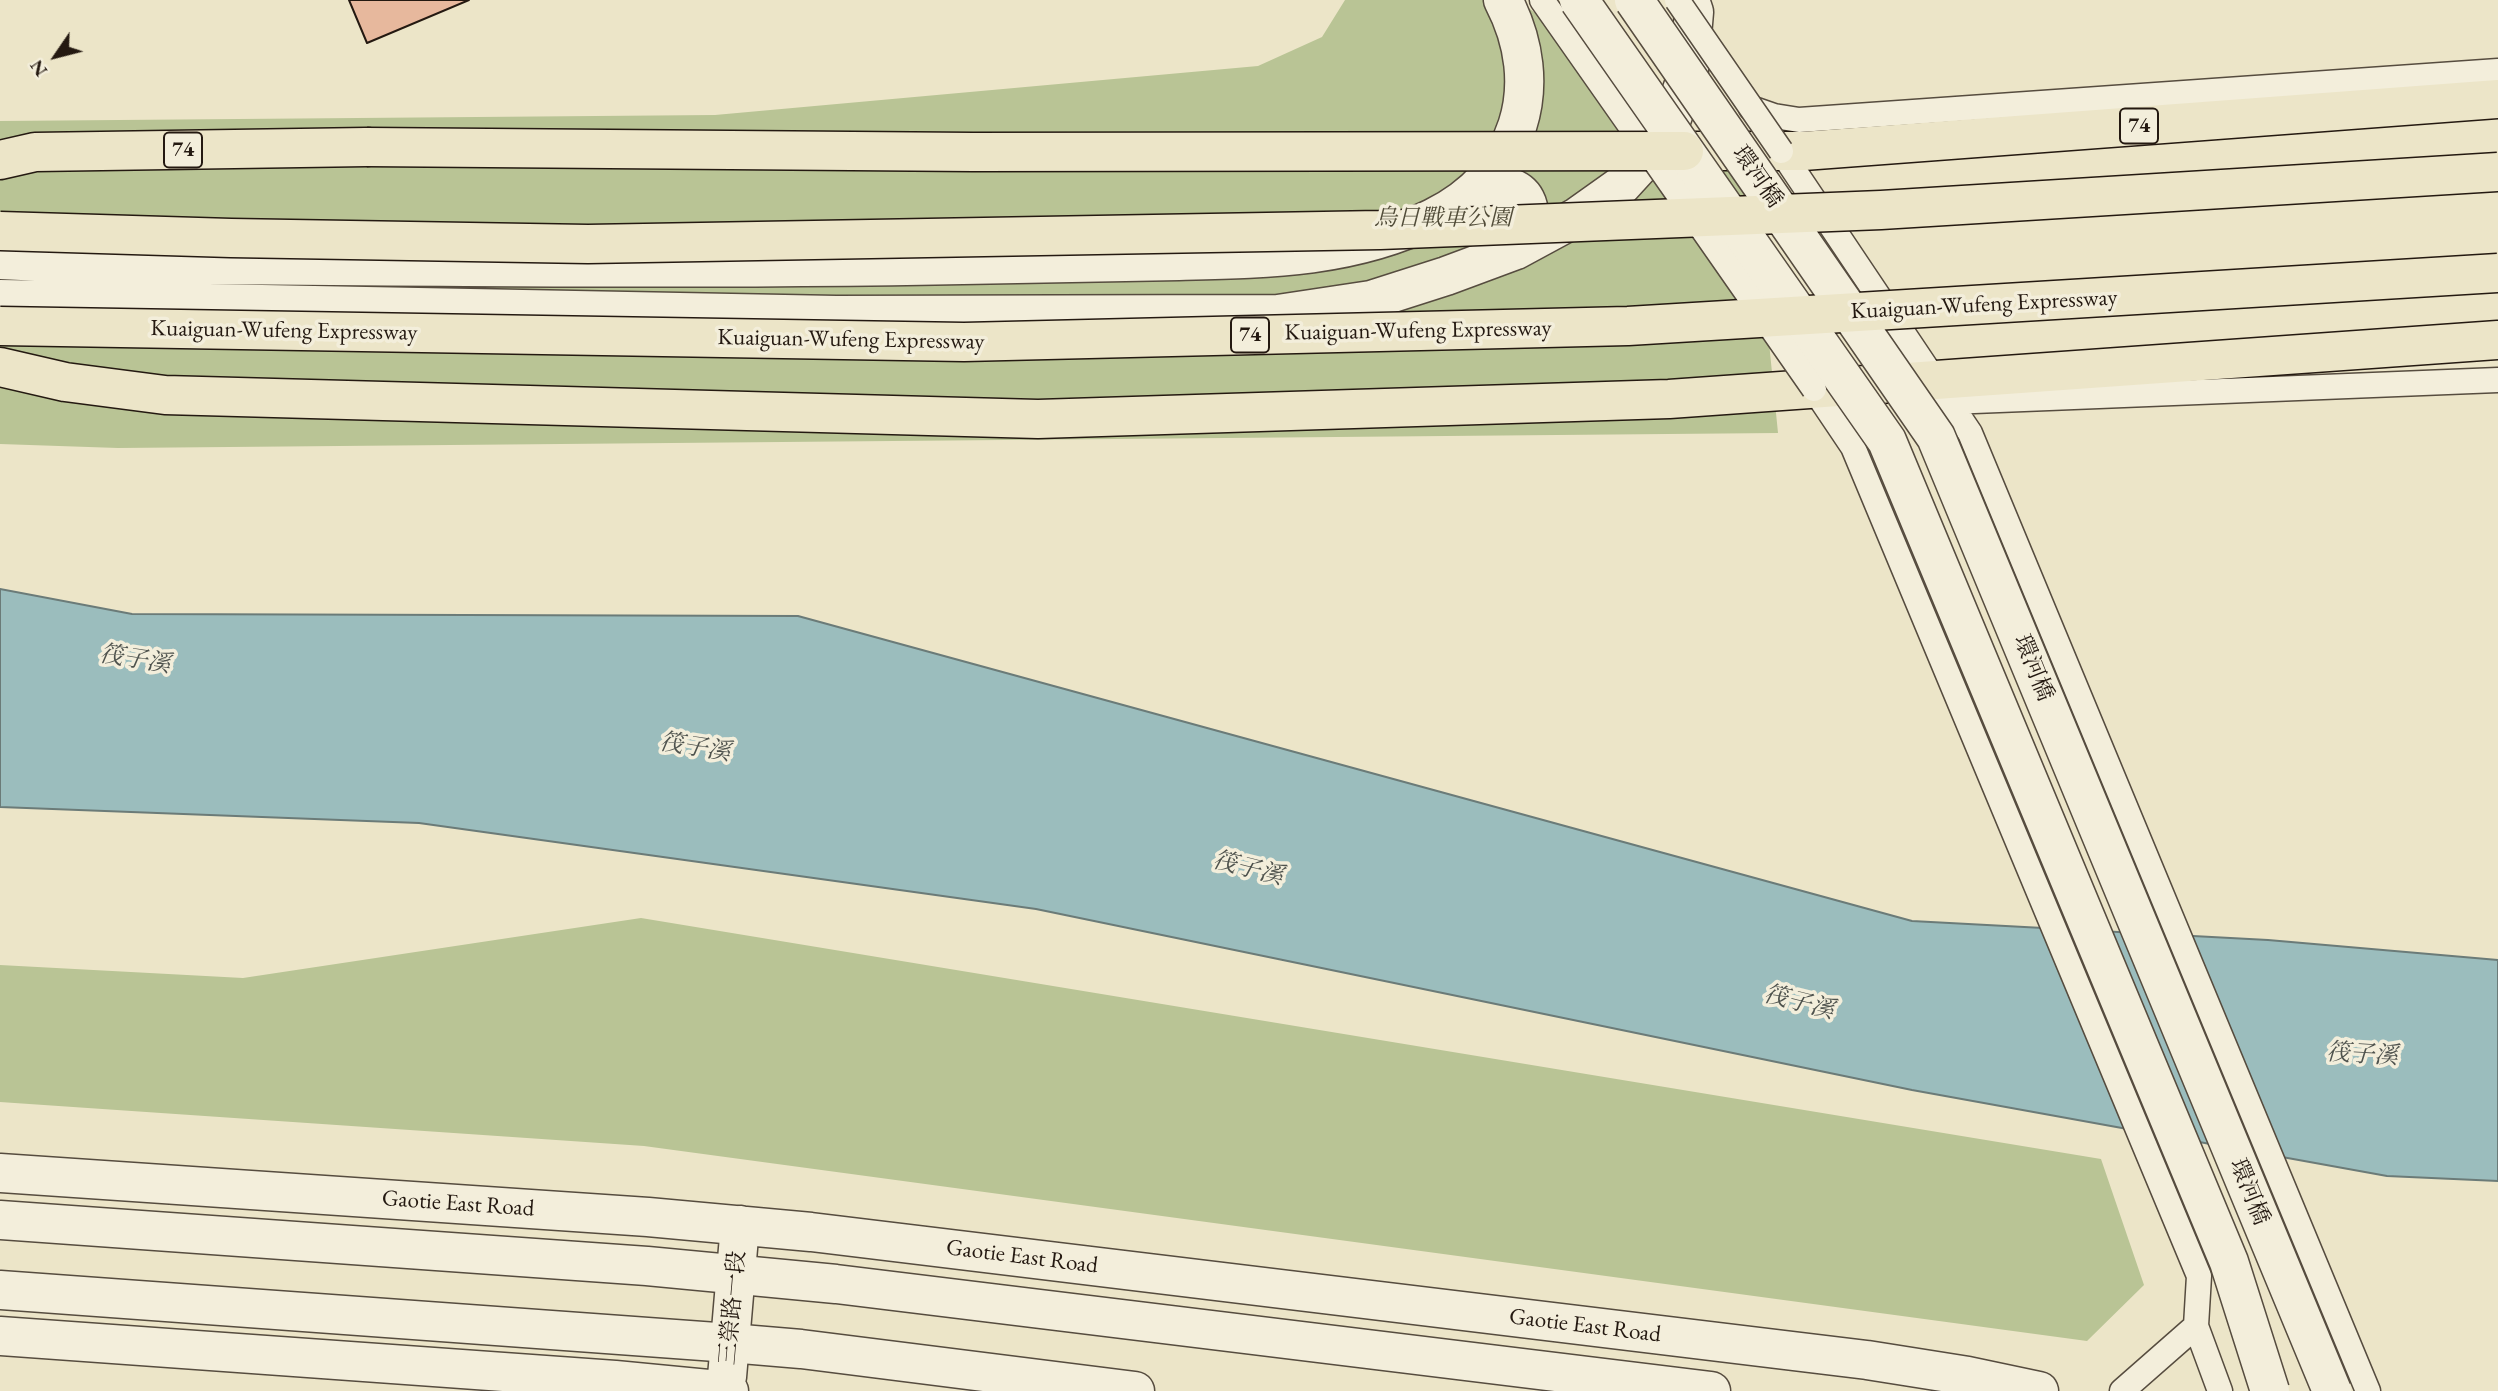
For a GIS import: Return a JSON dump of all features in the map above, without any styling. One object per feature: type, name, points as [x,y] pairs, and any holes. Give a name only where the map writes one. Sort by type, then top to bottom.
[{"type":"highway","name":"74","points":[[0,160],[35,152],[367,146],[960,152],[1781,151],[2498,99]]},
{"type":"highway","points":[[0,230],[231,238],[588,244],[1380,230],[1881,210],[2498,172]]},
{"type":"highway","name":"Kuaiguan-Wufeng Expressway","points":[[0,326],[964,342],[1628,326],[2498,273]]},
{"type":"highway","points":[[0,367],[65,382],[165,395],[1038,419],[1670,399],[1832,388],[1928,389],[2498,340]]},
{"type":"street","points":[[0,260],[85,264],[835,268],[1278,259],[1359,246],[1434,218],[1479,188],[1512,144],[1524,102],[1522,58],[1503,0]]},
{"type":"street","name":"環河橋","points":[[1579,0],[1666,151],[1832,388],[1887,442],[1893,454],[2229,1262],[2270,1391]]},
{"type":"street","name":"環河橋","points":[[1634,0],[1739,151],[1928,389],[1936,437],[2332,1391]]},
{"type":"street","points":[[0,299],[836,315],[1278,314],[1371,300],[1516,250],[1577,217],[1622,185],[1665,138],[1689,70],[1694,12],[1690,0]]},
{"type":"street","points":[[1479,188],[1497,184],[1514,188],[1526,200],[1530,216],[1527,233],[1516,250]]},
{"type":"street","points":[[835,268],[836,315]]},
{"type":"street","name":"Gaotie East Road","points":[[0,1173],[821,1233],[1867,1360],[1968,1376],[2039,1391]]},
{"type":"street","points":[[0,1220],[835,1284],[1711,1391]]},
{"type":"street","name":"三榮路一段","points":[[727,1391],[740,1225]]},
{"type":"street","points":[[0,1290],[730,1343],[1135,1391]]},
{"type":"street","points":[[0,1336],[587,1378],[727,1391]]},
{"type":"lane","points":[[1542,0],[1666,151]]},
{"type":"lane","points":[[1676,0],[1781,151],[1928,389],[1969,433],[2368,1391]]},
{"type":"lane","points":[[1751,108],[1774,117],[1798,120],[2498,71]]},
{"type":"lane","points":[[1928,389],[2498,380]]},
{"type":"lane","points":[[1832,388],[1853,447],[2199,1276],[2196,1326],[2220,1391]]},
{"type":"lane","points":[[2130,1384],[2196,1326]]},
{"type":"green space","name":"烏日戰車公園","points":[[1345,0],[1519,0],[1754,191],[1778,433],[118,448],[0,444],[0,121],[715,115],[1258,66],[1322,37]]},
{"type":"green space","points":[[641,918],[2101,1159],[2144,1285],[2087,1341],[644,1146],[0,1102],[0,965],[243,978]]},
{"type":"water","name":"筏子溪","points":[[0,589],[132,614],[798,616],[1912,921],[2268,940],[2498,960],[2498,1181],[2387,1176],[1912,1090],[1036,909],[419,823],[0,807]]},
{"type":"building","points":[[349,0],[469,0],[367,43]]}]
